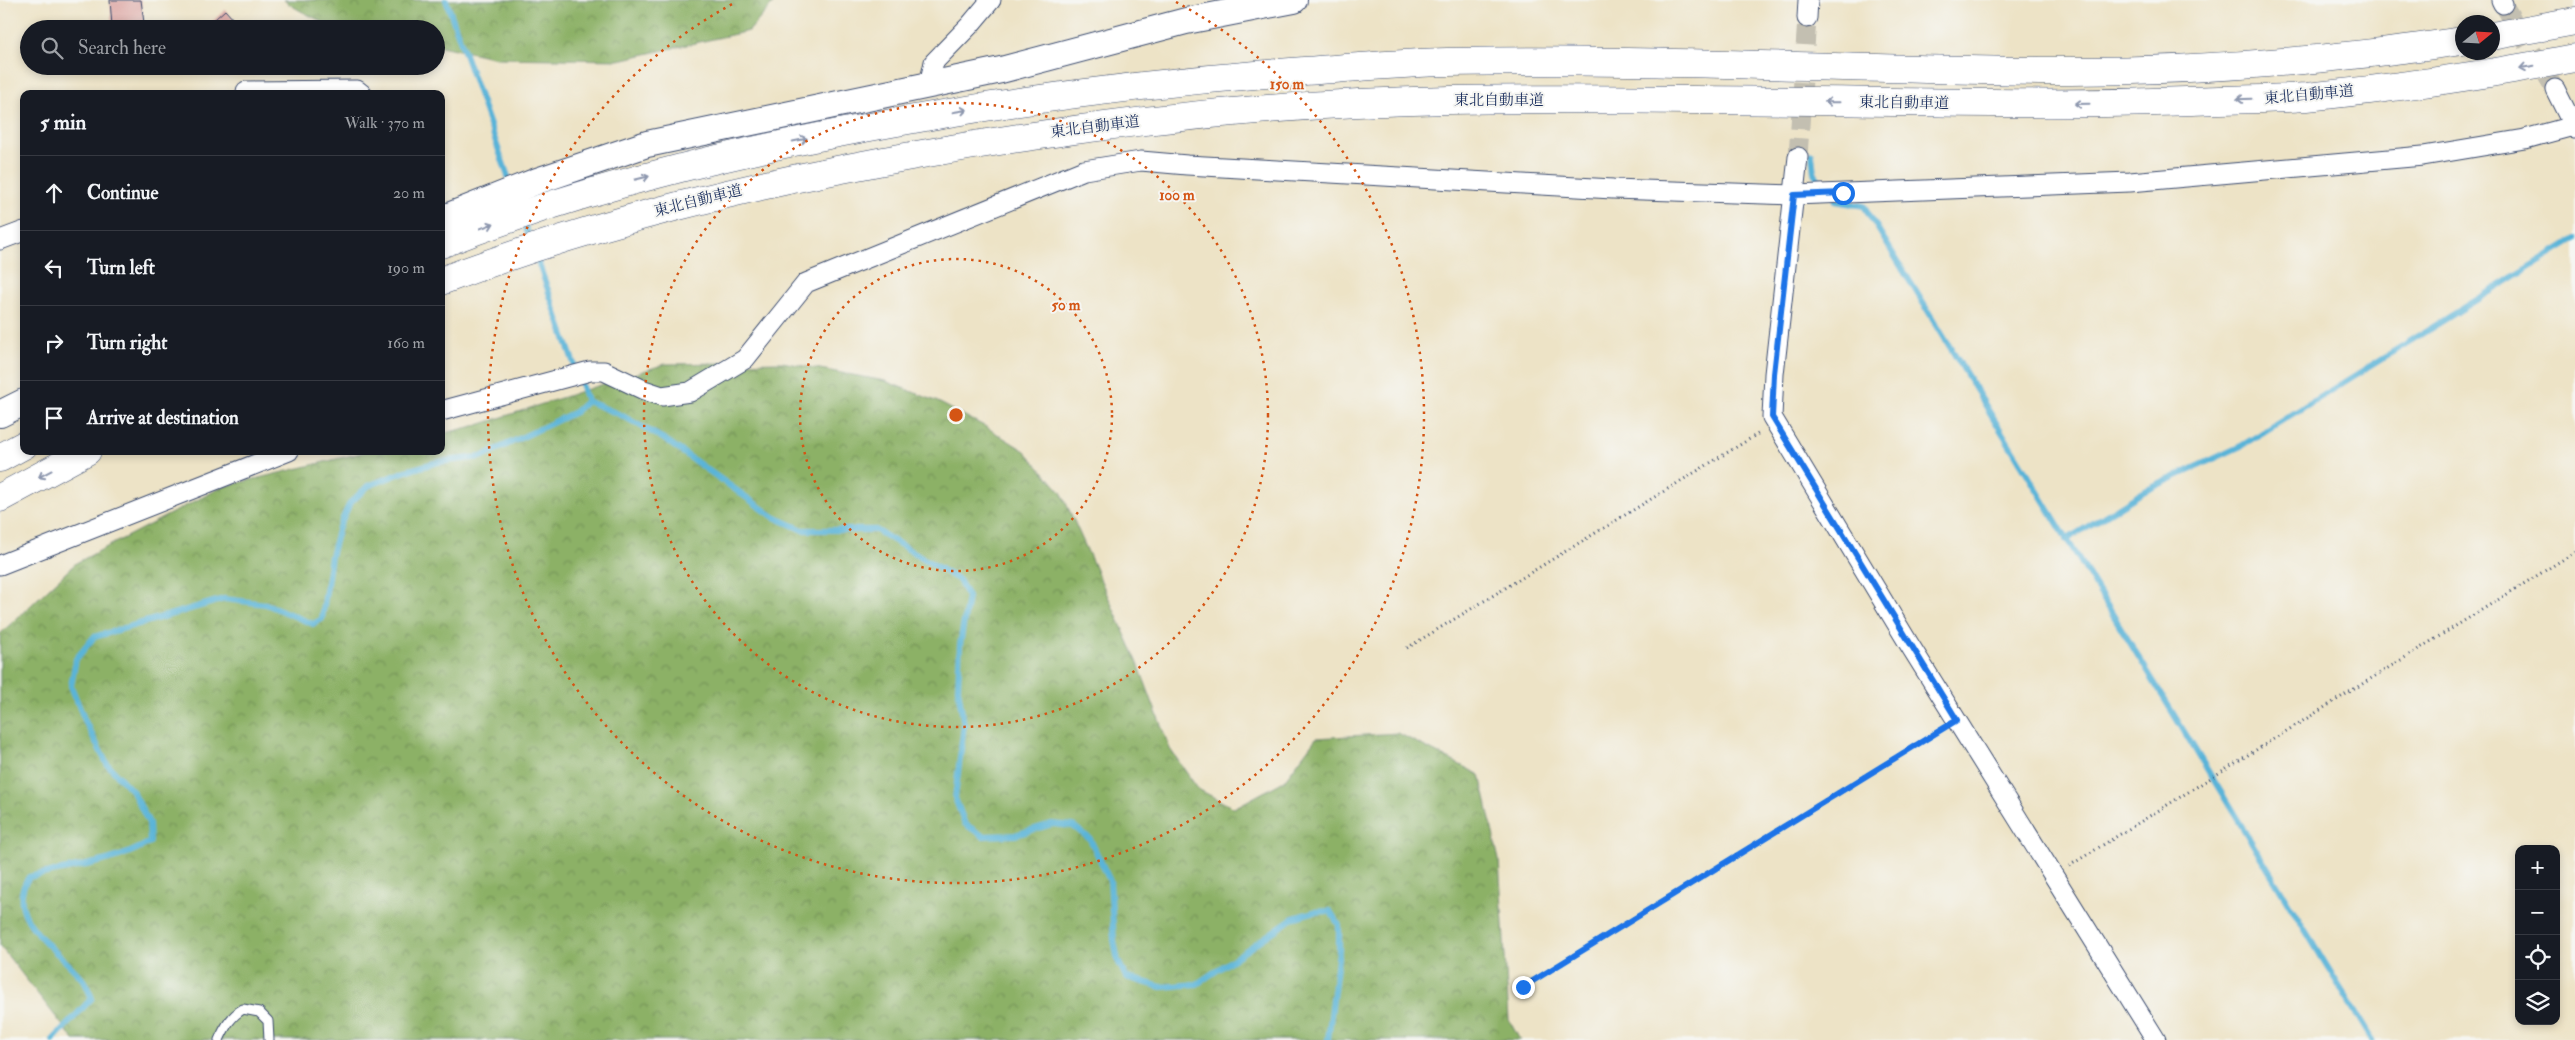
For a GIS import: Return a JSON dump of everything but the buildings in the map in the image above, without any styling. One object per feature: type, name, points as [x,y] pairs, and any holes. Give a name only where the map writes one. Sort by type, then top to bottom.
[{"type":"highway","points":[[2500,35],[2575,21]]},
{"type":"highway","points":[[445,242],[508,218],[612,186],[743,152],[883,124],[1018,101],[1125,87],[1233,76],[1444,62],[1686,64],[2057,72],[2173,68],[2301,60],[2455,42]]},
{"type":"highway","name":"東北自動車道","points":[[445,279],[516,252],[624,219],[751,188],[859,165],[1025,136],[1130,123],[1339,103],[1448,100],[2061,104],[2302,97],[2426,83],[2575,58]]},
{"type":"highway","points":[[0,458],[20,447]]},
{"type":"highway","points":[[0,498],[81,455]]},
{"type":"street","points":[[930,85],[934,62],[970,26],[991,0]]},
{"type":"street","points":[[445,217],[537,181],[647,144],[868,96],[1001,70],[1186,21],[1294,0]]},
{"type":"street","points":[[445,410],[590,371],[604,371],[644,390],[662,396],[690,392],[744,359],[806,282],[1084,170],[1141,161],[1613,189],[1794,195],[2130,182],[2414,157],[2526,139],[2574,127],[2556,89]]},
{"type":"street","points":[[1798,157],[1774,374],[1772,417],[2156,1040]]},
{"type":"street","points":[[0,240],[20,232]]},
{"type":"street","points":[[0,414],[20,404]]},
{"type":"street","points":[[0,565],[279,455]]},
{"type":"lane","points":[[219,1040],[224,1029],[236,1014],[243,1009],[258,1012],[268,1021],[269,1040]]},
{"type":"path","points":[[1407,648],[1776,423]]},
{"type":"path","points":[[2054,875],[2219,774],[2404,656],[2575,552]]},
{"type":"path","points":[[1523,987],[1957,720]]},
{"type":"green space","points":[[284,0],[776,0],[749,31],[619,60],[497,58],[445,47],[445,20],[318,20]]},
{"type":"green space","points":[[782,362],[885,381],[938,402],[986,427],[1025,451],[1061,492],[1137,661],[1170,749],[1198,789],[1234,808],[1284,781],[1316,738],[1398,733],[1480,775],[1499,860],[1509,1020],[1520,1040],[74,1040],[0,946],[0,634],[76,563],[222,487],[353,455],[445,455],[445,433],[478,425],[665,364]]},
{"type":"waterway","points":[[446,0],[511,185]]},
{"type":"waterway","points":[[1812,154],[1814,173],[1828,191]]},
{"type":"waterway","points":[[1835,201],[1864,206],[2372,1040]]},
{"type":"waterway","points":[[523,220],[531,242]]},
{"type":"waterway","points":[[2066,540],[2145,491],[2241,446],[2575,239]]},
{"type":"waterway","points":[[535,253],[587,401],[621,415],[664,439],[774,517],[803,530],[876,530],[959,580],[968,597],[960,645],[958,689],[964,725],[955,798],[965,824],[983,836],[1015,835],[1052,824],[1073,826],[1090,839],[1110,881],[1114,940],[1118,961],[1126,977],[1161,987],[1197,984],[1293,918],[1313,912],[1330,911],[1339,925],[1339,950],[1328,1040]]},
{"type":"waterway","points":[[53,1040],[92,998],[87,986],[74,969],[49,946],[28,920],[22,906],[22,892],[29,877],[106,860],[150,842],[149,823],[133,792],[107,764],[85,721],[71,686],[76,659],[94,637],[224,599],[266,604],[313,624],[322,619],[331,556],[339,527],[350,503],[368,486],[406,471],[438,462],[481,457],[575,412],[587,401]]},
{"type":"tunnel","points":[[2503,4],[2555,89]]},
{"type":"tunnel","points":[[1798,157],[1807,18]]},
{"type":"route","points":[[1523,987],[1957,720],[1772,417],[1774,374],[1794,195],[1843,193]]}]
